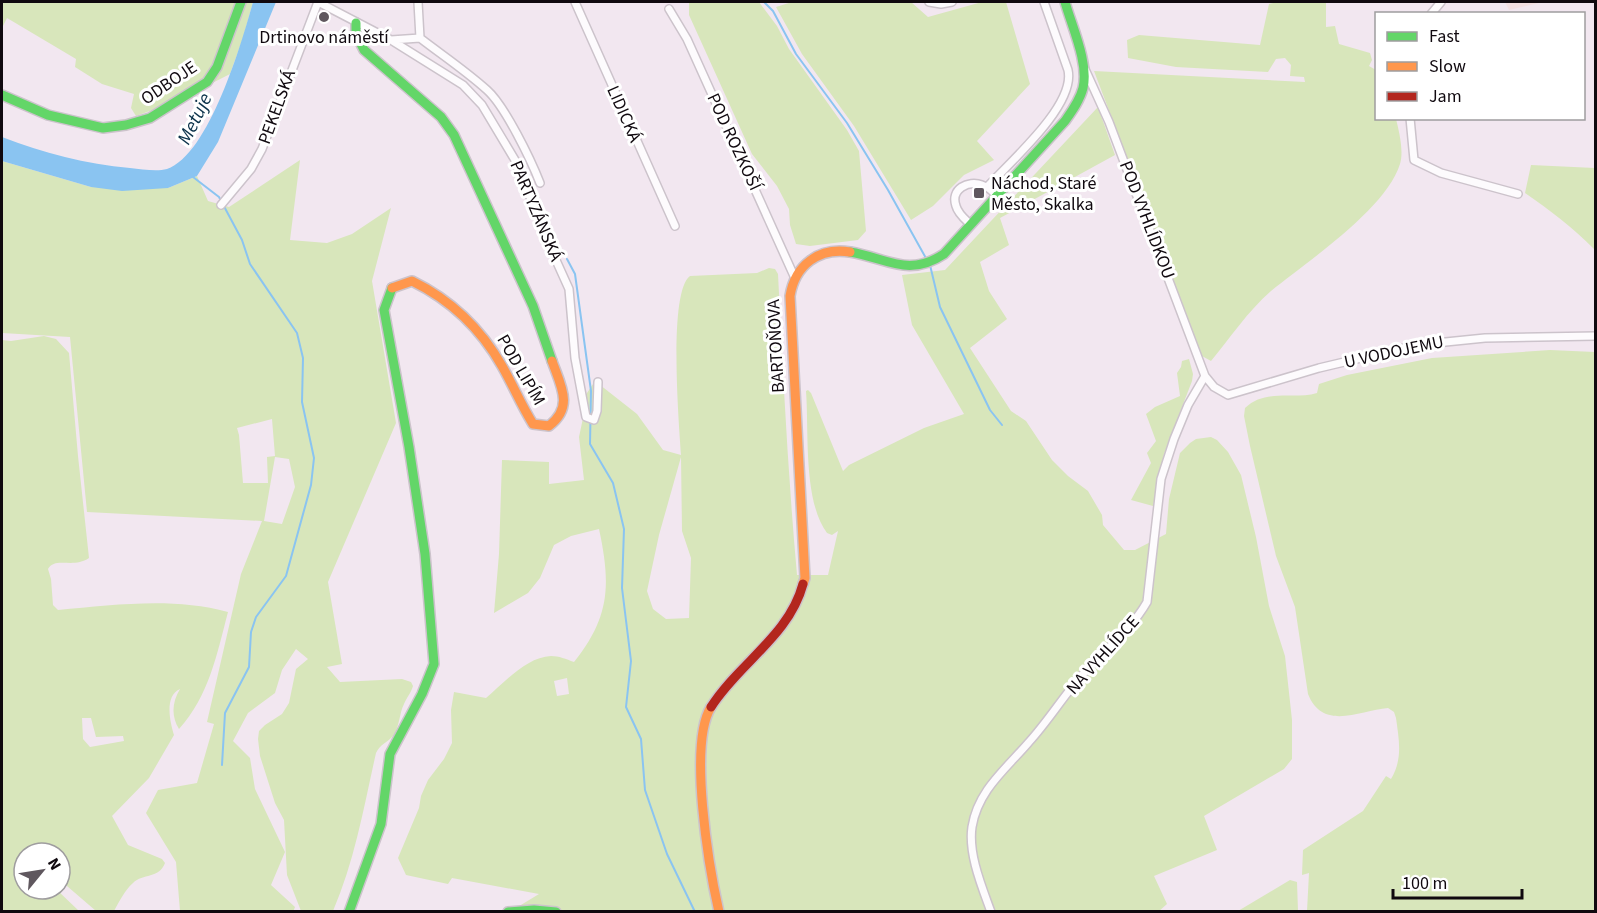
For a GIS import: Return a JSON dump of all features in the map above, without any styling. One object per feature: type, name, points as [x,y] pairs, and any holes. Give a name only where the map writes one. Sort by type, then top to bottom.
[{"type":"street","name":"ODBOJE","points":[[2,94],[48,115],[103,128],[126,125],[150,118],[207,81],[217,67],[241,2]]},
{"type":"street","points":[[318,2],[391,40],[420,38],[418,2]]},
{"type":"street","name":"PEKELSKÁ","points":[[221,205],[250,169],[262,149],[318,2]]},
{"type":"street","points":[[335,11],[339,2]]},
{"type":"street","name":"LIDICKÁ","points":[[575,2],[675,226]]},
{"type":"street","points":[[929,2],[941,4],[952,2]]},
{"type":"street","points":[[987,187],[1056,113],[1065,95],[1070,78],[1044,2]]},
{"type":"street","name":"BARTOŇOVA","points":[[719,912],[708,859],[701,765],[701,727],[704,717],[732,681],[793,612],[803,591],[805,562],[789,308],[794,276],[809,260],[831,250],[850,252],[908,267],[923,265],[944,254],[1068,117],[1081,93],[1084,67],[1065,2]]},
{"type":"street","name":"POD ROZKOŠÍ","points":[[669,9],[687,39],[794,276]]},
{"type":"street","name":"POD LIPÍM","points":[[349,912],[381,824],[390,754],[422,694],[434,664],[425,554],[409,447],[384,310],[392,288],[412,281],[427,287],[446,301],[480,334],[502,365],[525,413],[533,424],[549,426],[564,410],[562,388],[533,306],[454,135],[441,117],[364,50],[358,42],[356,23]]},
{"type":"street","name":"PARTYZÁNSKÁ","points":[[420,38],[488,91],[497,102],[534,167],[540,183]]},
{"type":"street","name":"PARTYZÁNSKÁ","points":[[391,40],[463,85],[482,105],[516,160],[526,191],[540,212],[555,258],[569,288],[575,358],[586,417],[594,420],[597,411],[598,382]]},
{"type":"street","name":"POD VYHLÍDKOU","points":[[1084,67],[1109,122],[1204,376]]},
{"type":"street","points":[[1410,120],[1414,160],[1442,173],[1518,194]]},
{"type":"street","points":[[971,225],[956,206],[955,194],[961,186],[969,182],[987,187],[997,196]]},
{"type":"street","name":"U VODOJEMU","points":[[1204,376],[1214,387],[1228,395],[1319,368],[1416,345],[1485,338],[1596,336]]},
{"type":"street","name":"NA VYHLÍDCE","points":[[991,912],[976,874],[971,831],[975,812],[982,795],[997,776],[1030,741],[1082,675],[1137,619],[1147,602],[1161,479],[1188,405],[1204,376]]},
{"type":"street","points":[[508,912],[534,910],[556,912]]},
{"type":"shaded area","points":[[1505,2],[1543,2],[1509,10]]},
{"type":"green space","points":[[2,2],[253,2],[230,74],[177,101],[136,116],[131,108],[134,94],[102,84],[75,67],[76,59],[7,18],[2,28]]},
{"type":"green space","points":[[689,2],[759,2],[777,26],[789,49],[847,130],[859,151],[866,231],[858,240],[810,246],[796,244],[790,225],[789,209],[777,186],[752,154],[689,15]]},
{"type":"green space","points":[[792,2],[911,2],[928,17],[982,2],[1006,2],[1030,84],[977,141],[994,160],[964,175],[933,206],[911,220],[854,126],[802,54],[776,7]]},
{"type":"green space","points":[[1326,2],[1326,27],[1335,26],[1339,44],[1370,53],[1372,60],[1369,66],[1375,69],[1375,120],[1396,120],[1401,141],[1401,159],[1392,181],[1379,199],[1344,233],[1271,291],[1247,316],[1211,361],[1202,356],[1094,71],[1305,82],[1304,77],[1290,76],[1291,65],[1285,58],[1276,59],[1268,72],[1176,67],[1128,58],[1127,40],[1139,35],[1260,45],[1269,4]]},
{"type":"green space","points":[[1098,107],[1115,155],[1000,218],[1009,245],[980,262],[989,291],[1007,319],[970,348],[1011,411],[1026,421],[1052,460],[1088,491],[1102,515],[1103,525],[1124,550],[1135,550],[1166,534],[1169,499],[1180,453],[1196,439],[1211,437],[1217,440],[1228,452],[1241,475],[1269,606],[1285,656],[1292,720],[1292,759],[1284,769],[1204,816],[1217,850],[1154,876],[1167,904],[1158,912],[511,911],[539,894],[452,878],[448,884],[406,875],[398,858],[428,780],[444,759],[452,743],[451,710],[454,692],[486,698],[516,672],[533,661],[551,656],[574,662],[595,630],[605,600],[605,567],[599,529],[571,536],[554,545],[540,578],[528,593],[494,613],[499,554],[502,460],[549,462],[549,484],[584,480],[579,437],[586,404],[585,396],[595,381],[637,414],[663,450],[681,455],[676,360],[679,306],[683,287],[690,276],[757,273],[769,268],[775,269],[778,274],[788,462],[797,575],[828,575],[838,531],[832,535],[827,533],[814,503],[809,465],[806,391],[811,393],[843,471],[849,465],[924,428],[964,414],[912,325],[902,275],[945,270]],"holes":[[[681,457],[682,531],[691,558],[689,618],[666,619],[653,609],[647,591],[659,535]],[[567,678],[569,694],[557,696],[554,681]]]},
{"type":"green space","points":[[300,160],[290,240],[327,243],[352,234],[391,208],[372,281],[396,423],[328,582],[342,664],[327,667],[340,682],[402,679],[411,682],[413,686],[402,708],[395,732],[376,753],[353,853],[333,911],[301,911],[287,875],[284,820],[275,803],[260,756],[259,731],[282,714],[289,703],[296,669],[308,659],[296,649],[282,670],[275,693],[248,713],[233,741],[250,758],[255,789],[285,852],[271,885],[295,907],[293,912],[180,911],[176,862],[146,813],[158,790],[197,783],[214,724],[207,722],[241,574],[262,521],[87,512],[70,337],[2,333],[2,161],[91,187],[168,188],[197,176],[208,201],[229,207]],"holes":[[[272,419],[275,456],[267,457],[268,483],[243,483],[237,428]],[[275,457],[289,459],[295,487],[282,524],[264,521]]]},
{"type":"green space","points":[[1531,165],[1595,168],[1594,249],[1525,193]]},
{"type":"green space","points":[[44,336],[56,339],[69,353],[89,558],[77,563],[51,565],[48,569],[53,605],[58,610],[122,604],[165,603],[207,607],[228,612],[211,674],[198,703],[179,729],[174,709],[175,699],[180,689],[175,692],[170,703],[174,735],[149,778],[112,816],[128,845],[162,859],[165,863],[155,874],[133,883],[114,911],[96,911],[72,890],[72,841],[12,841],[12,901],[69,901],[79,911],[2,911],[2,340],[11,341]],"holes":[[[82,718],[91,718],[96,737],[123,736],[124,741],[90,747],[83,739]]]},
{"type":"green space","points":[[1550,350],[1595,352],[1595,911],[1307,911],[1309,873],[1302,875],[1303,850],[1363,811],[1386,776],[1391,779],[1399,757],[1398,734],[1394,712],[1388,708],[1333,716],[1315,706],[1308,694],[1295,607],[1276,556],[1250,446],[1244,416],[1245,408],[1261,398],[1317,393],[1319,384],[1347,375],[1432,358]]},
{"type":"green space","points":[[1189,359],[1193,374],[1192,381],[1164,454],[1153,506],[1131,500],[1151,463],[1147,453],[1156,441],[1146,414],[1155,407],[1180,396],[1177,373],[1182,361]]},
{"type":"green space","points":[[1290,880],[1297,882],[1298,911],[1238,911]]},
{"type":"water","points":[[253,2],[276,2],[218,142],[197,176],[168,188],[122,191],[91,187],[2,161],[2,137],[33,148],[97,164],[149,170],[167,169],[182,159],[197,143],[210,121],[232,69]]},
{"type":"waterway","points":[[764,2],[773,11],[796,54],[847,123],[927,260]]},
{"type":"waterway","points":[[193,177],[219,197],[242,240],[250,264],[297,333],[303,358],[302,402],[314,458],[311,485],[286,576],[256,617],[251,632],[249,667],[225,713],[222,765]]},
{"type":"waterway","points":[[567,259],[575,274],[591,391],[590,444],[613,483],[624,529],[622,588],[631,661],[626,707],[641,739],[645,790],[667,854],[695,912]]},
{"type":"waterway","points":[[930,265],[940,307],[990,410],[1002,425]]},
{"type":"traffic: fast","points":[[2,95],[48,115],[103,128],[126,125],[150,118],[207,82],[217,67],[241,2]]},
{"type":"traffic: fast","points":[[850,252],[908,265],[919,265],[944,254],[1065,121],[1080,97],[1084,78],[1082,56],[1065,2]]},
{"type":"traffic: fast","points":[[356,23],[356,34],[364,50],[441,117],[454,135],[533,306],[552,361]]},
{"type":"traffic: fast","points":[[349,912],[381,824],[390,754],[422,694],[434,664],[425,554],[409,447],[384,310],[392,288]]},
{"type":"traffic: fast","points":[[508,912],[534,910],[556,912]]},
{"type":"traffic: slow","points":[[803,584],[805,578],[790,296],[797,275],[810,260],[828,252],[850,252]]},
{"type":"traffic: slow","points":[[392,288],[412,281],[440,297],[464,317],[494,353],[533,424],[549,426],[557,419],[561,411],[562,388],[552,361]]},
{"type":"traffic: slow","points":[[711,707],[704,725],[701,777],[706,838],[719,912]]},
{"type":"traffic: jam","points":[[711,707],[722,691],[787,619],[803,584]]},
{"type":"place","name":"Drtinovo náměstí","points":[[324,17]]},
{"type":"place","name":"Náchod, Staré Město, Skalka","points":[[979,193]]},
{"type":"water label","name":"Metuje","points":[[195,119]]}]
